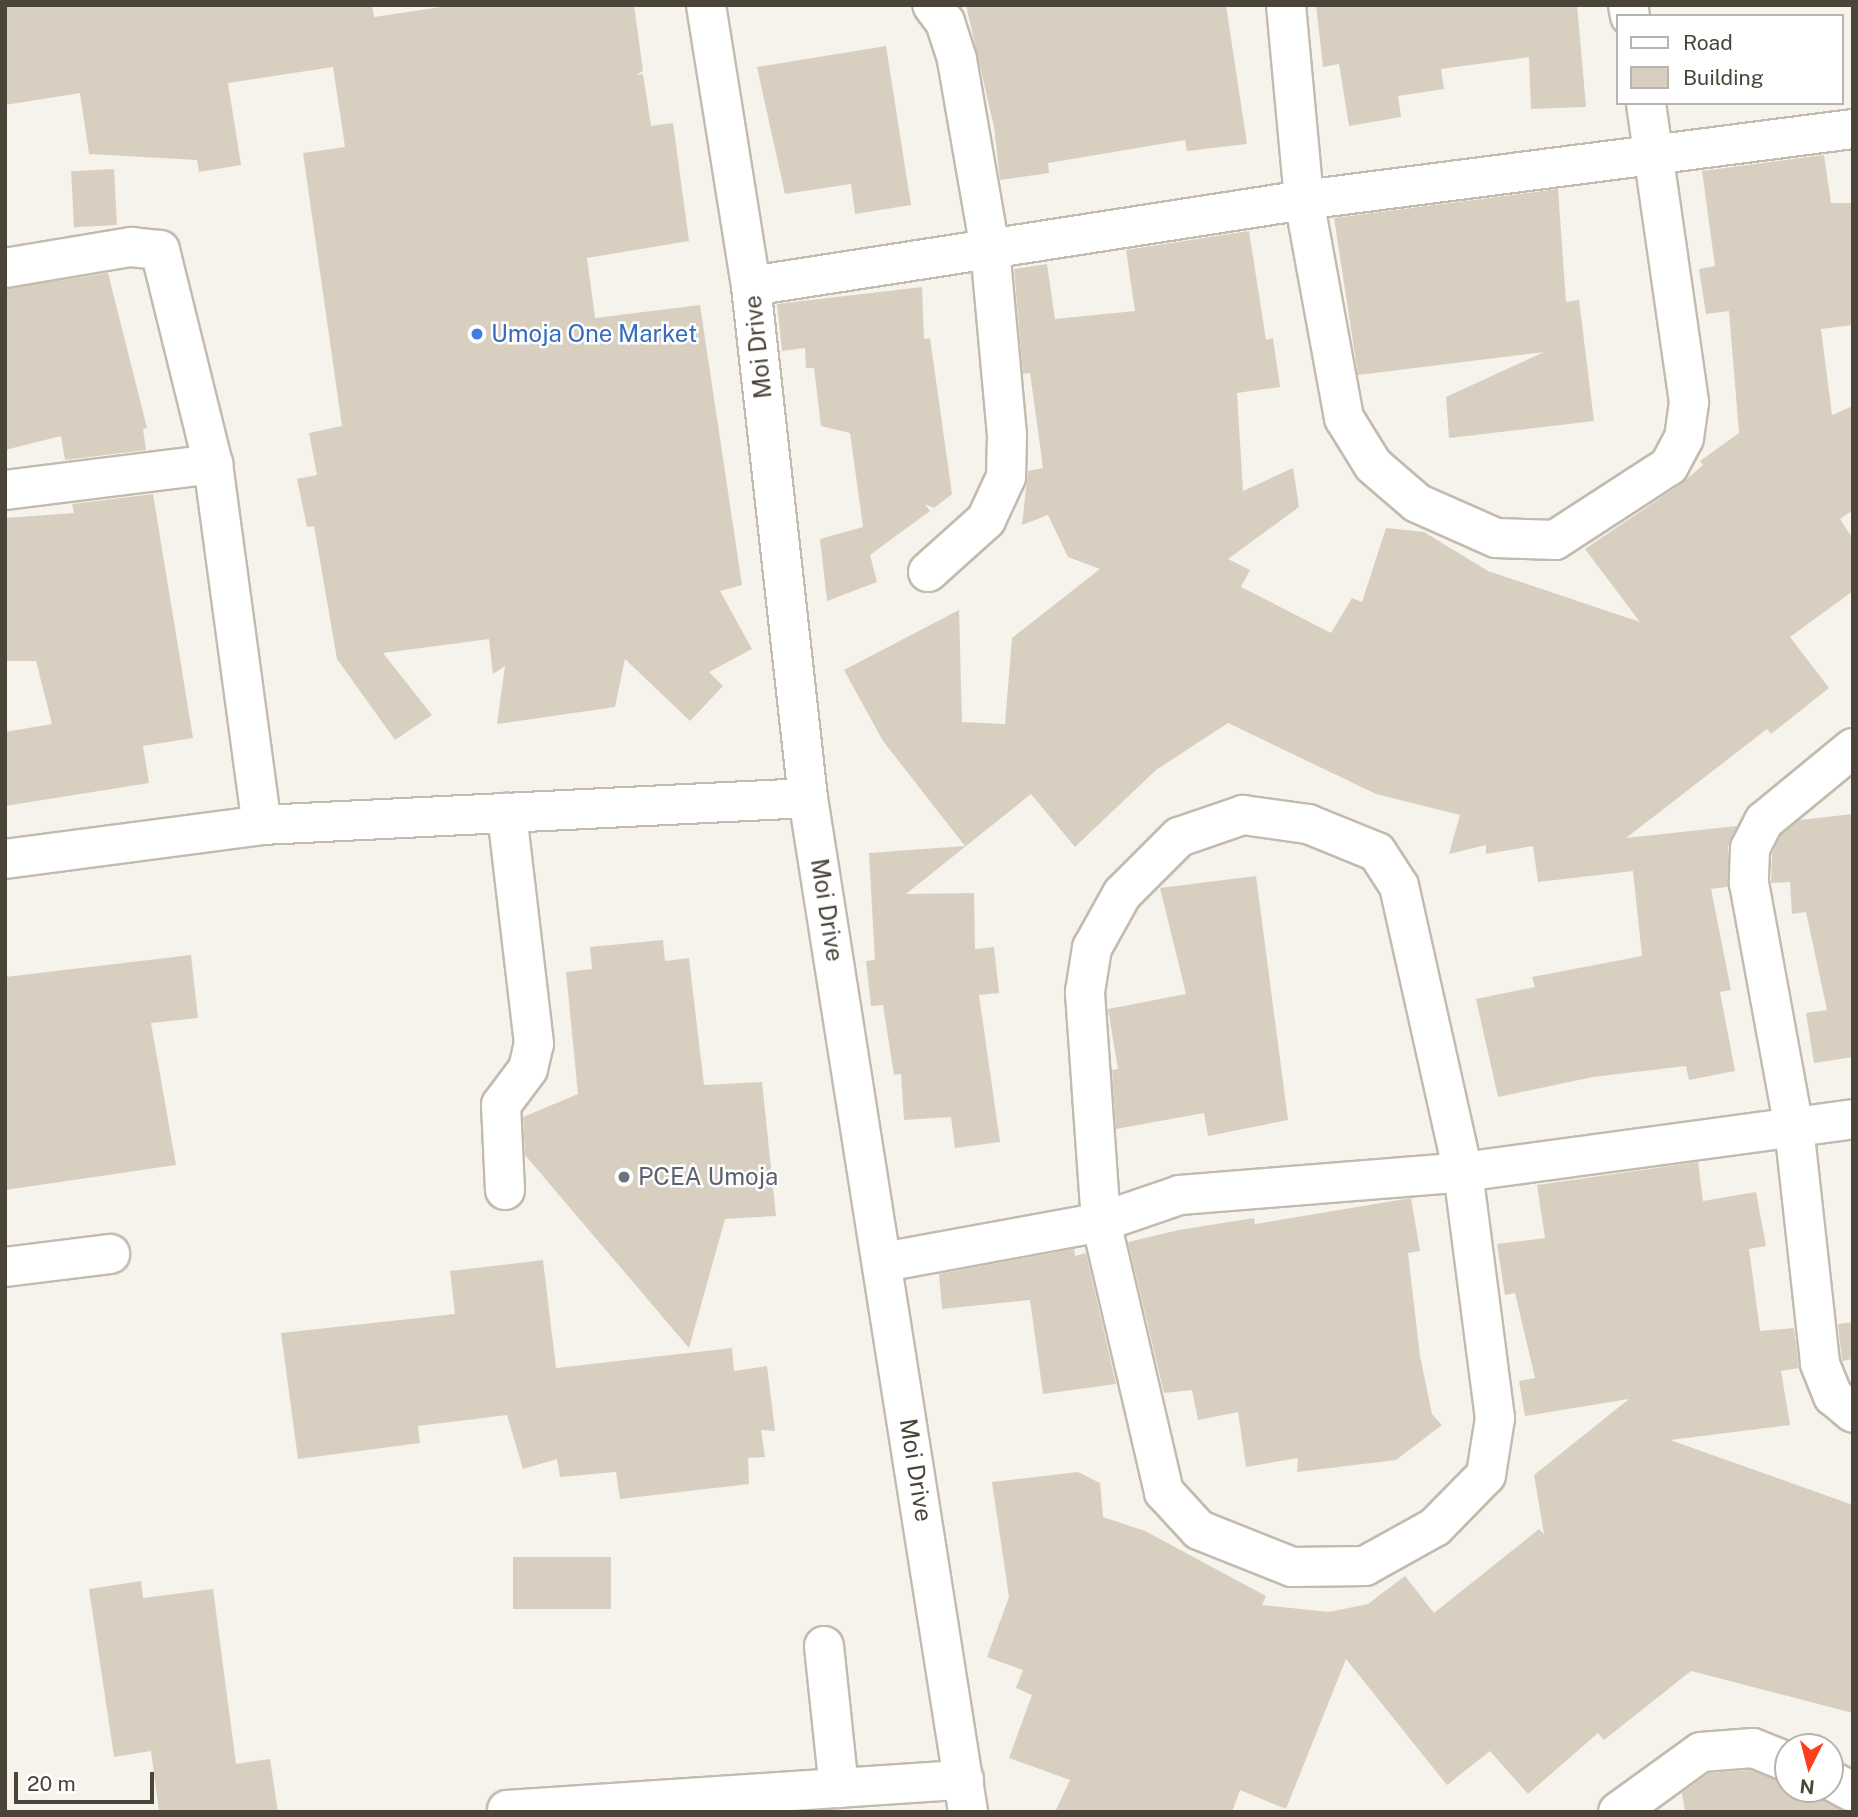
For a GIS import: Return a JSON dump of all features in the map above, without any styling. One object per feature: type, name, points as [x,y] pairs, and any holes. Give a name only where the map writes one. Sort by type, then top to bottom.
[{"type":"street","name":"Moi Drive","points":[[706,5],[751,286],[808,798],[884,1262],[966,1796]]},
{"type":"street","points":[[928,572],[986,520],[1006,477],[990,249],[957,59],[945,22],[932,5]]},
{"type":"street","points":[[1286,5],[1304,200],[1344,418],[1373,465],[1417,503],[1496,538],[1555,540],[1669,466],[1684,438],[1689,402],[1646,105]]},
{"type":"street","points":[[751,286],[1304,200],[1654,151],[1853,129]]},
{"type":"street","points":[[5,268],[131,247],[160,250],[212,464],[262,825]]},
{"type":"street","points":[[5,490],[212,464]]},
{"type":"street","points":[[1853,748],[1764,821],[1750,848],[1749,883],[1794,1127],[1820,1364],[1833,1396],[1853,1413]]},
{"type":"street","points":[[5,859],[262,825],[808,798]]},
{"type":"street","points":[[505,1190],[501,1105],[528,1069],[534,1044],[507,813]]},
{"type":"street","points":[[1243,815],[1308,824],[1377,852],[1399,886],[1463,1172],[1495,1418],[1486,1475],[1436,1527],[1365,1566],[1292,1567],[1199,1530],[1164,1492],[1101,1222],[1085,992],[1092,948],[1122,894],[1179,837],[1243,815]]},
{"type":"street","points":[[884,1262],[1101,1222],[1180,1195],[1463,1172],[1853,1119]]},
{"type":"street","points":[[5,1267],[110,1254]]},
{"type":"street","points":[[824,1646],[838,1788]]},
{"type":"street","points":[[1618,1812],[1701,1752],[1753,1748],[1774,1756]]},
{"type":"street","points":[[507,1810],[838,1788],[966,1796]]},
{"type":"building","name":"Umoja One Market","points":[[5,5],[372,5],[374,17],[454,5],[634,5],[643,71],[636,75],[643,74],[651,126],[673,123],[689,241],[587,258],[595,318],[700,305],[742,585],[720,591],[752,649],[709,672],[723,686],[690,721],[625,659],[615,707],[497,724],[505,666],[493,674],[489,639],[383,653],[432,715],[395,740],[337,659],[314,526],[307,527],[297,479],[317,475],[309,433],[342,426],[303,153],[345,147],[333,67],[228,83],[241,165],[199,172],[197,160],[89,154],[80,93],[5,105]]},
{"type":"building","points":[[966,5],[1226,5],[1247,144],[1187,151],[1185,140],[1048,163],[1049,173],[1000,180],[994,127]]},
{"type":"building","points":[[1316,5],[1577,5],[1586,107],[1531,109],[1529,57],[1441,69],[1444,89],[1398,96],[1401,117],[1349,126],[1339,64],[1323,67]]},
{"type":"building","points":[[886,46],[911,205],[855,214],[851,184],[785,194],[757,67]]},
{"type":"building","points":[[1824,155],[1831,203],[1853,203],[1853,325],[1821,329],[1832,415],[1853,406],[1853,510],[1840,519],[1853,539],[1853,591],[1790,637],[1829,688],[1771,734],[1767,729],[1626,838],[1737,826],[1728,847],[1728,887],[1711,889],[1731,990],[1720,992],[1735,1071],[1689,1080],[1686,1066],[1593,1077],[1498,1097],[1476,999],[1535,987],[1532,977],[1642,956],[1633,871],[1538,882],[1533,846],[1486,854],[1486,845],[1449,854],[1460,815],[1376,794],[1228,723],[1156,770],[1075,847],[1031,794],[906,894],[974,893],[975,949],[994,947],[999,993],[979,995],[1000,1142],[955,1148],[951,1117],[904,1120],[901,1074],[894,1075],[883,1005],[871,1006],[866,961],[875,960],[869,853],[965,846],[883,741],[844,670],[959,610],[962,722],[1005,724],[1012,638],[1100,569],[1068,557],[1048,515],[1022,525],[1028,471],[1043,468],[1030,373],[1023,374],[1014,269],[1047,264],[1055,319],[1135,311],[1126,250],[1249,231],[1266,340],[1273,338],[1280,387],[1237,393],[1243,491],[1293,468],[1299,507],[1228,559],[1250,570],[1241,587],[1331,633],[1352,598],[1362,602],[1386,528],[1424,532],[1488,571],[1640,622],[1585,549],[1681,484],[1703,465],[1700,461],[1739,433],[1729,311],[1706,314],[1699,269],[1715,266],[1702,171]]},
{"type":"building","points":[[114,169],[117,225],[74,227],[71,171]]},
{"type":"building","points":[[1558,189],[1566,302],[1579,300],[1594,421],[1449,438],[1446,397],[1544,352],[1358,375],[1334,218]]},
{"type":"building","points":[[108,273],[147,428],[143,429],[146,450],[65,460],[61,436],[5,450],[5,289]]},
{"type":"building","points":[[922,287],[924,339],[930,338],[952,494],[934,508],[925,504],[930,511],[870,555],[877,582],[827,601],[820,539],[863,527],[850,433],[821,426],[814,368],[806,368],[805,348],[782,351],[777,304]]},
{"type":"building","points":[[153,494],[193,738],[143,746],[149,783],[5,806],[5,732],[52,724],[36,661],[5,661],[5,518],[74,513],[72,504]]},
{"type":"building","points":[[1853,814],[1853,1057],[1814,1063],[1806,1013],[1827,1010],[1806,912],[1792,914],[1790,882],[1771,883],[1772,854],[1781,835],[1800,820]]},
{"type":"building","points":[[1256,876],[1288,1120],[1208,1136],[1204,1113],[1116,1129],[1112,1070],[1118,1069],[1108,1009],[1186,994],[1160,888]]},
{"type":"building","points":[[663,940],[665,961],[689,958],[704,1085],[762,1082],[776,1216],[725,1219],[689,1348],[525,1155],[523,1117],[578,1094],[566,972],[592,969],[590,947]]},
{"type":"building","points":[[191,955],[198,1018],[151,1023],[176,1165],[5,1190],[5,977]]},
{"type":"building","points":[[1698,1162],[1703,1201],[1756,1192],[1766,1246],[1749,1249],[1760,1331],[1794,1328],[1799,1368],[1781,1371],[1790,1425],[1670,1440],[1853,1505],[1853,1713],[1691,1671],[1604,1740],[1598,1733],[1528,1794],[1490,1751],[1447,1785],[1346,1659],[1286,1809],[1240,1790],[1232,1812],[1055,1812],[1070,1780],[1009,1758],[1032,1695],[1016,1688],[1023,1670],[987,1657],[1009,1597],[992,1482],[1078,1472],[1100,1483],[1103,1517],[1145,1531],[1266,1596],[1262,1605],[1329,1612],[1368,1604],[1405,1576],[1434,1613],[1539,1529],[1544,1534],[1534,1475],[1629,1399],[1525,1416],[1519,1381],[1535,1378],[1515,1293],[1505,1295],[1497,1244],[1545,1238],[1537,1185]]},
{"type":"building","points":[[1411,1198],[1420,1251],[1408,1253],[1420,1356],[1432,1414],[1442,1425],[1396,1460],[1297,1472],[1298,1458],[1246,1467],[1238,1412],[1198,1420],[1192,1390],[1164,1393],[1128,1242],[1179,1230],[1254,1218],[1255,1224]]},
{"type":"building","points":[[1074,1249],[1075,1256],[1086,1253],[1116,1384],[1043,1394],[1030,1300],[942,1309],[939,1274]]},
{"type":"building","points":[[543,1260],[556,1368],[732,1348],[734,1371],[767,1366],[775,1431],[761,1430],[765,1457],[748,1458],[749,1484],[620,1499],[616,1472],[560,1477],[557,1459],[523,1469],[507,1415],[418,1426],[420,1443],[298,1459],[281,1333],[455,1314],[450,1271]]},
{"type":"building","points":[[1853,1322],[1853,1359],[1842,1361],[1838,1324]]},
{"type":"building","points":[[513,1557],[611,1557],[611,1609],[513,1609]]},
{"type":"building","points":[[141,1581],[143,1598],[213,1589],[236,1764],[270,1759],[278,1812],[159,1812],[151,1751],[114,1757],[89,1589]]},
{"type":"building","points":[[1750,1770],[1774,1778],[1774,1803],[1831,1803],[1844,1812],[1685,1812],[1682,1793],[1709,1773]]},
{"type":"place","name":"Umoja One Market","points":[[477,334]]},
{"type":"place","name":"PCEA Umoja","points":[[624,1177]]}]
